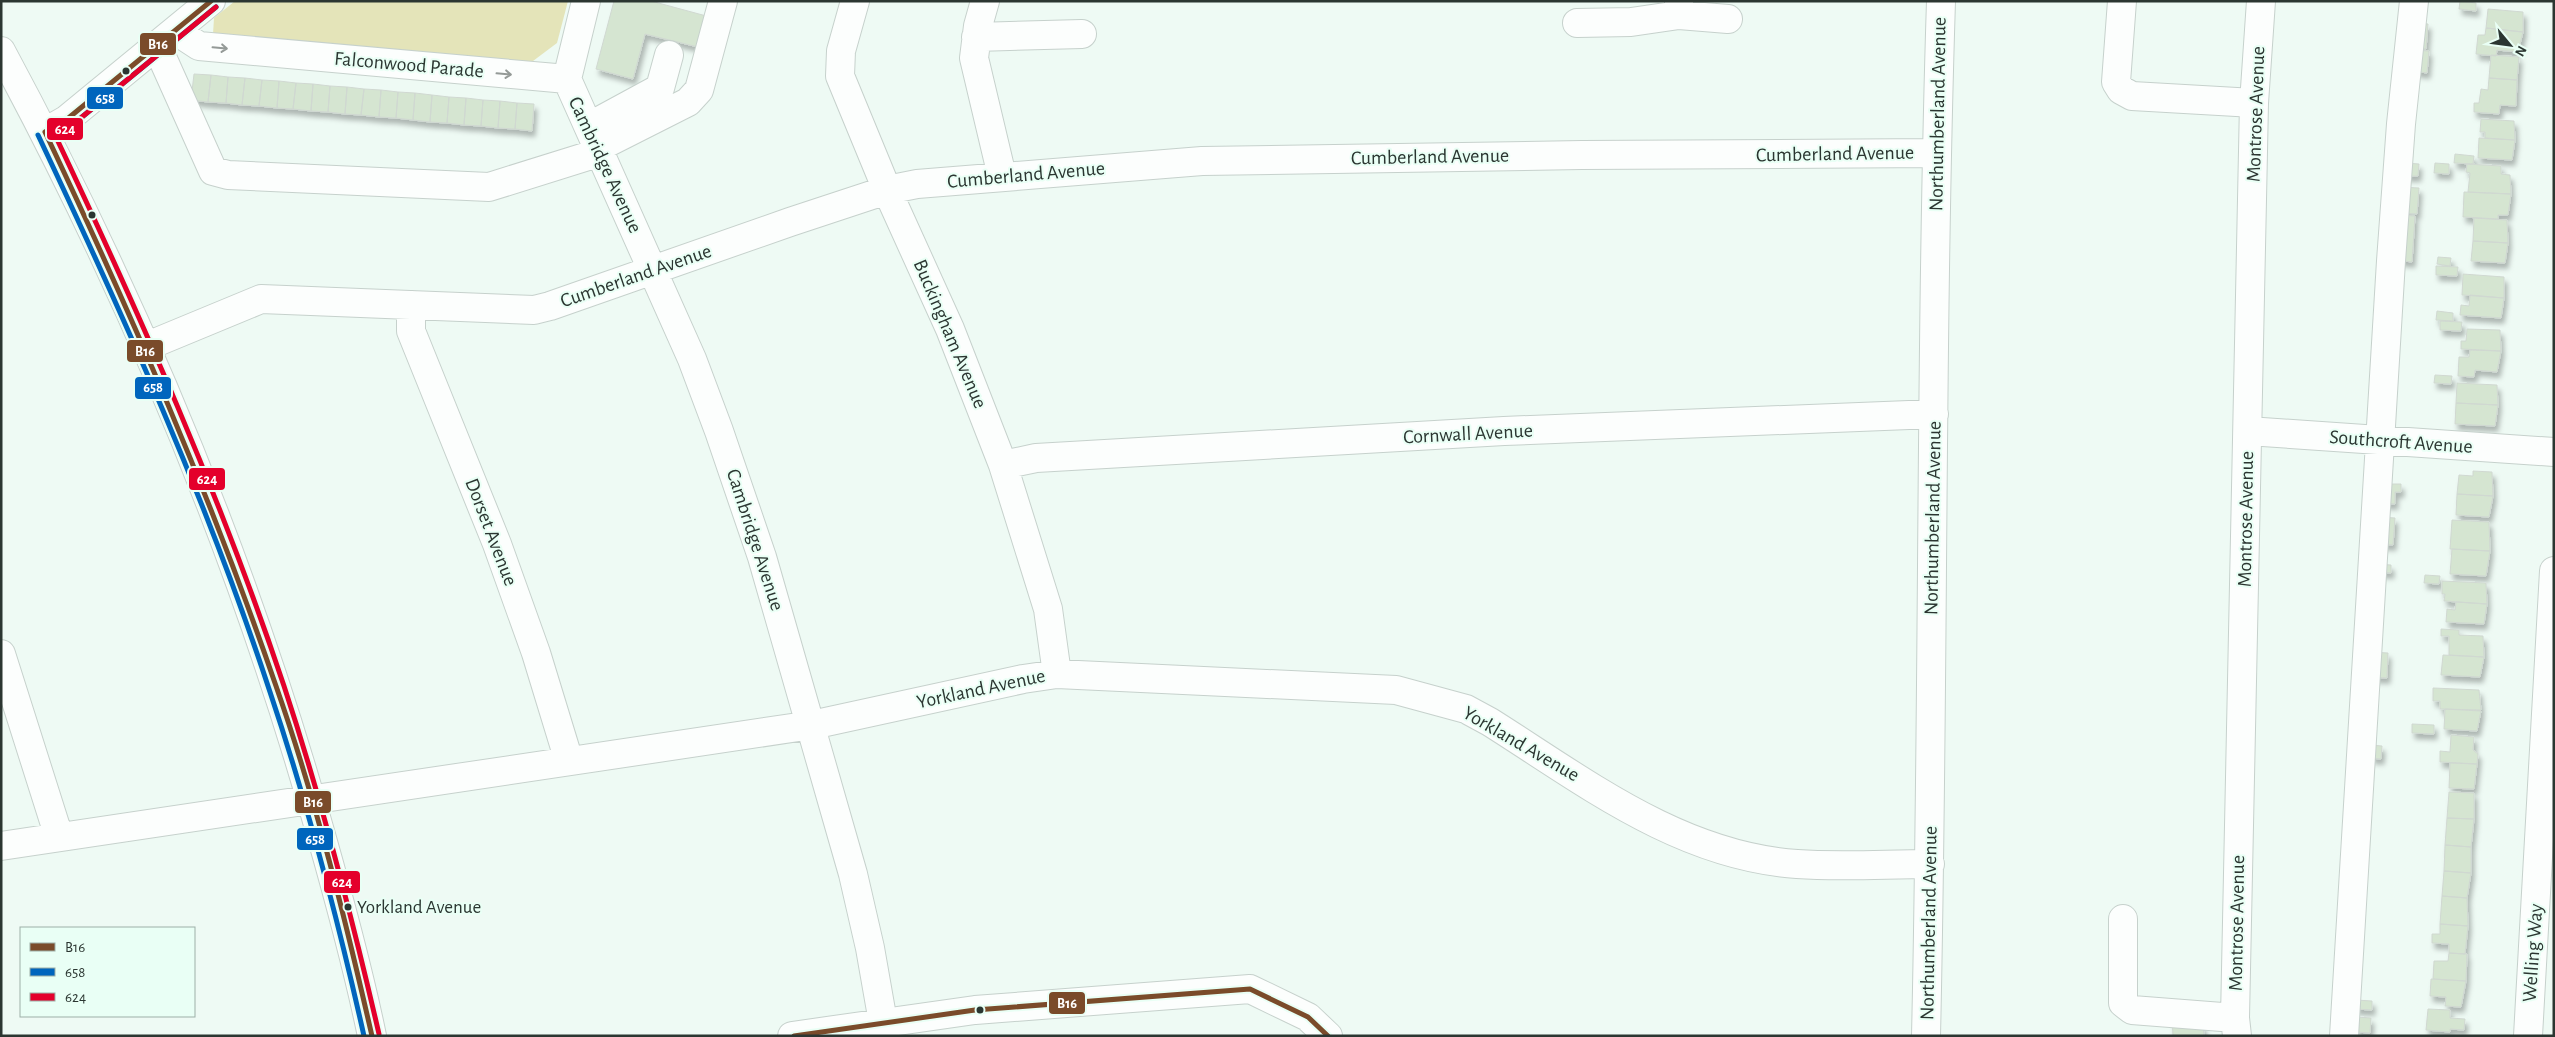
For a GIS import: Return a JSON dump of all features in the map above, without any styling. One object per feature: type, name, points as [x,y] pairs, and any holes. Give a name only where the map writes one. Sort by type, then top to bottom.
[{"type":"street","points":[[45,132],[66,120],[211,1]]},
{"type":"street","points":[[567,79],[586,1]]},
{"type":"street","points":[[166,38],[213,171],[228,176],[490,187],[688,102],[695,97],[699,90],[724,1]]},
{"type":"street","name":"Buckingham Avenue","points":[[855,1],[840,51],[840,76],[887,190],[950,329],[1003,465],[1048,609],[1057,674]]},
{"type":"street","points":[[985,1],[976,37],[974,58],[1002,176]]},
{"type":"street","name":"Northumberland Avenue","points":[[1926,1036],[1930,864],[1936,153],[1941,1]]},
{"type":"street","points":[[2122,1],[2116,82],[2121,90],[2132,96],[2254,103]]},
{"type":"street","name":"Montrose Avenue","points":[[2236,1027],[2254,103],[2261,1]]},
{"type":"street","points":[[2344,1036],[2401,124],[2414,1]]},
{"type":"street","points":[[1577,23],[1631,22],[1679,8],[1728,18]]},
{"type":"street","points":[[976,37],[1082,34]]},
{"type":"street","name":"Falconwood Parade","points":[[166,38],[199,46],[567,79]]},
{"type":"street","points":[[1,51],[45,132],[95,235],[145,347],[236,569],[276,684],[311,800],[356,962],[372,1036]]},
{"type":"street","points":[[596,142],[660,88],[669,55]]},
{"type":"street","name":"Cambridge Avenue","points":[[567,79],[570,91],[596,142],[654,270],[719,431],[762,557],[854,874],[883,1022]]},
{"type":"street","name":"Cumberland Avenue","points":[[145,347],[261,299],[534,310],[887,190],[917,184],[1202,160],[1936,153]]},
{"type":"street","name":"Dorset Avenue","points":[[411,305],[411,331],[497,544],[536,653],[569,761]]},
{"type":"street","name":"Cornwall Avenue","points":[[1003,465],[1036,458],[1504,431],[1934,414]]},
{"type":"street","name":"Southcroft Avenue","points":[[2248,431],[2554,452]]},
{"type":"street","name":"Welling Way","points":[[2528,1036],[2546,878],[2554,571]]},
{"type":"street","points":[[1,654],[11,720],[59,838]]},
{"type":"street","name":"Yorkland Avenue","points":[[1,846],[812,725],[1023,678],[1057,674],[1396,690],[1466,709],[1637,814],[1699,843],[1796,864],[1930,864]]},
{"type":"street","points":[[2123,919],[2123,1003],[2132,1010],[2236,1027]]},
{"type":"street","points":[[792,1036],[883,1022],[1034,1004],[1250,989],[1308,1017],[1328,1036]]},
{"type":"green space","points":[[235,1],[568,1],[557,43],[529,64],[213,34],[214,18]]},
{"type":"building","points":[[614,1],[651,1],[710,17],[702,48],[645,34],[633,79],[596,69]]},
{"type":"building","points":[[2460,1],[2476,3],[2476,11],[2459,9]]},
{"type":"building","points":[[2488,9],[2523,12],[2523,32],[2486,28]]},
{"type":"building","points":[[2416,23],[2428,24],[2426,49],[2414,48]]},
{"type":"building","points":[[2486,28],[2523,32],[2518,52],[2497,50],[2496,56],[2476,54],[2478,35],[2485,35]]},
{"type":"building","points":[[2415,50],[2429,51],[2427,73],[2413,71]]},
{"type":"building","points":[[2491,55],[2519,57],[2517,80],[2489,78]]},
{"type":"building","points":[[194,74],[211,75],[208,102],[191,100]]},
{"type":"building","points":[[211,75],[228,77],[226,103],[208,102]]},
{"type":"building","points":[[228,77],[245,78],[242,105],[226,103]]},
{"type":"building","points":[[245,78],[262,80],[259,106],[242,105]]},
{"type":"building","points":[[2489,78],[2517,80],[2516,106],[2500,105],[2499,114],[2474,112],[2474,103],[2479,103],[2481,89],[2488,90]]},
{"type":"building","points":[[262,80],[279,81],[277,108],[259,106]]},
{"type":"building","points":[[279,81],[296,83],[293,109],[277,108]]},
{"type":"building","points":[[296,83],[313,84],[311,111],[293,109]]},
{"type":"building","points":[[313,84],[330,86],[328,112],[311,111]]},
{"type":"building","points":[[330,86],[347,87],[345,114],[328,112]]},
{"type":"building","points":[[347,87],[364,89],[361,115],[345,114]]},
{"type":"building","points":[[364,89],[381,90],[379,117],[361,115]]},
{"type":"building","points":[[381,90],[398,92],[396,118],[379,117]]},
{"type":"building","points":[[398,92],[415,93],[413,120],[396,118]]},
{"type":"building","points":[[415,93],[432,95],[430,122],[413,120]]},
{"type":"building","points":[[432,95],[449,97],[447,123],[430,122]]},
{"type":"building","points":[[449,97],[466,98],[464,125],[447,123]]},
{"type":"building","points":[[466,98],[483,100],[481,126],[464,125]]},
{"type":"building","points":[[483,100],[500,101],[498,128],[481,126]]},
{"type":"building","points":[[500,101],[517,103],[515,129],[498,128]]},
{"type":"building","points":[[517,103],[534,104],[532,131],[515,129]]},
{"type":"building","points":[[2481,119],[2514,121],[2515,140],[2485,138],[2485,132],[2480,132]]},
{"type":"building","points":[[2479,138],[2515,140],[2512,160],[2478,158]]},
{"type":"building","points":[[2455,154],[2474,156],[2473,164],[2454,163]]},
{"type":"building","points":[[2406,163],[2419,164],[2418,176],[2405,176]]},
{"type":"building","points":[[2435,163],[2449,164],[2449,174],[2434,173]]},
{"type":"building","points":[[2467,164],[2501,166],[2501,174],[2510,175],[2511,194],[2468,192],[2470,173],[2466,172]]},
{"type":"building","points":[[2401,187],[2419,188],[2417,214],[2400,213]]},
{"type":"building","points":[[2464,192],[2511,194],[2508,215],[2498,215],[2498,219],[2463,217]]},
{"type":"building","points":[[2400,215],[2415,216],[2412,262],[2397,260]]},
{"type":"building","points":[[2474,218],[2507,220],[2508,243],[2473,241]]},
{"type":"building","points":[[2473,241],[2508,243],[2505,263],[2471,261]]},
{"type":"building","points":[[2438,257],[2451,258],[2450,266],[2437,264]]},
{"type":"building","points":[[2436,266],[2458,267],[2457,276],[2436,275]]},
{"type":"building","points":[[2463,274],[2504,277],[2504,298],[2462,295]]},
{"type":"building","points":[[2470,295],[2504,298],[2501,318],[2460,315],[2461,305],[2469,306]]},
{"type":"building","points":[[2437,311],[2453,313],[2453,321],[2436,320]]},
{"type":"building","points":[[2440,321],[2462,322],[2461,331],[2440,330]]},
{"type":"building","points":[[2467,329],[2500,330],[2501,351],[2461,349],[2461,341],[2466,341]]},
{"type":"building","points":[[2470,350],[2501,351],[2497,372],[2475,370],[2474,377],[2458,376],[2459,357],[2469,357]]},
{"type":"building","points":[[2435,375],[2452,376],[2451,384],[2434,383]]},
{"type":"building","points":[[2457,383],[2497,385],[2498,405],[2456,403]]},
{"type":"building","points":[[2456,403],[2498,405],[2495,426],[2455,424]]},
{"type":"building","points":[[2473,471],[2492,472],[2493,496],[2457,494],[2459,475],[2473,476]]},
{"type":"building","points":[[2390,484],[2401,484],[2401,492],[2395,492],[2395,504],[2380,503]]},
{"type":"building","points":[[2457,494],[2493,496],[2489,517],[2456,515]]},
{"type":"building","points":[[2380,517],[2395,518],[2393,545],[2378,544]]},
{"type":"building","points":[[2452,520],[2489,522],[2490,551],[2450,549]]},
{"type":"building","points":[[2452,549],[2490,551],[2486,576],[2450,574]]},
{"type":"building","points":[[2376,564],[2391,565],[2391,573],[2376,572]]},
{"type":"building","points":[[2425,575],[2440,576],[2439,584],[2424,583]]},
{"type":"building","points":[[2442,581],[2486,583],[2487,604],[2444,601],[2445,594],[2442,594]]},
{"type":"building","points":[[2456,602],[2487,604],[2484,624],[2446,622],[2447,609],[2455,610]]},
{"type":"building","points":[[2441,629],[2459,630],[2459,635],[2483,636],[2484,657],[2449,655],[2449,636],[2441,636]]},
{"type":"building","points":[[2371,652],[2388,653],[2387,678],[2369,677]]},
{"type":"building","points":[[2443,655],[2484,657],[2480,677],[2441,675]]},
{"type":"building","points":[[2433,688],[2479,690],[2481,710],[2440,709],[2440,701],[2433,701]]},
{"type":"building","points":[[2445,709],[2481,711],[2477,731],[2444,729]]},
{"type":"building","points":[[2412,724],[2434,725],[2434,734],[2412,733]]},
{"type":"building","points":[[2451,735],[2474,737],[2473,750],[2478,754],[2477,764],[2440,762],[2440,751],[2450,752]]},
{"type":"building","points":[[2371,745],[2382,746],[2381,759],[2371,758]]},
{"type":"building","points":[[2450,763],[2477,764],[2474,789],[2449,788]]},
{"type":"building","points":[[2449,792],[2474,793],[2474,819],[2447,818]]},
{"type":"building","points":[[2447,818],[2474,819],[2471,847],[2445,845]]},
{"type":"building","points":[[2445,845],[2471,847],[2471,873],[2444,871]]},
{"type":"building","points":[[2444,871],[2471,873],[2467,898],[2442,896]]},
{"type":"building","points":[[2442,896],[2467,898],[2468,926],[2440,924]]},
{"type":"building","points":[[2440,924],[2468,926],[2465,954],[2449,953],[2449,944],[2432,943],[2432,934],[2440,934]]},
{"type":"building","points":[[2449,953],[2467,954],[2466,981],[2433,979],[2434,961],[2448,961]]},
{"type":"building","points":[[2431,979],[2466,981],[2461,1007],[2445,1006],[2446,997],[2430,996]]},
{"type":"building","points":[[2356,1000],[2372,1001],[2372,1010],[2355,1009]]},
{"type":"building","points":[[2428,1009],[2450,1010],[2450,1018],[2465,1019],[2464,1030],[2450,1029],[2450,1032],[2426,1030]]},
{"type":"building","points":[[2357,1017],[2371,1018],[2370,1033],[2356,1032]]},
{"type":"building","points":[[2172,1019],[2203,1025],[2204,1036],[2173,1036]]},
{"type":"transit line","name":"B16","points":[[45,132],[66,120],[211,1]]},
{"type":"transit line","name":"658","points":[[49,139],[71,126],[216,7]]},
{"type":"transit line","name":"624","points":[[216,7],[71,126],[55,135],[118,270],[178,407],[260,615],[298,729],[324,816],[379,1034]]},
{"type":"transit line","name":"B16","points":[[45,132],[139,337],[197,475],[251,615],[291,729],[317,816],[372,1036]]},
{"type":"transit line","name":"658","points":[[38,135],[102,272],[163,410],[192,479],[245,620],[284,734],[310,820],[344,949],[364,1036]]},
{"type":"transit line","name":"B16","points":[[794,1036],[975,1010],[1250,989],[1308,1017],[1328,1036]]},
{"type":"place","name":"Yorkland Avenue","points":[[348,907]]}]
